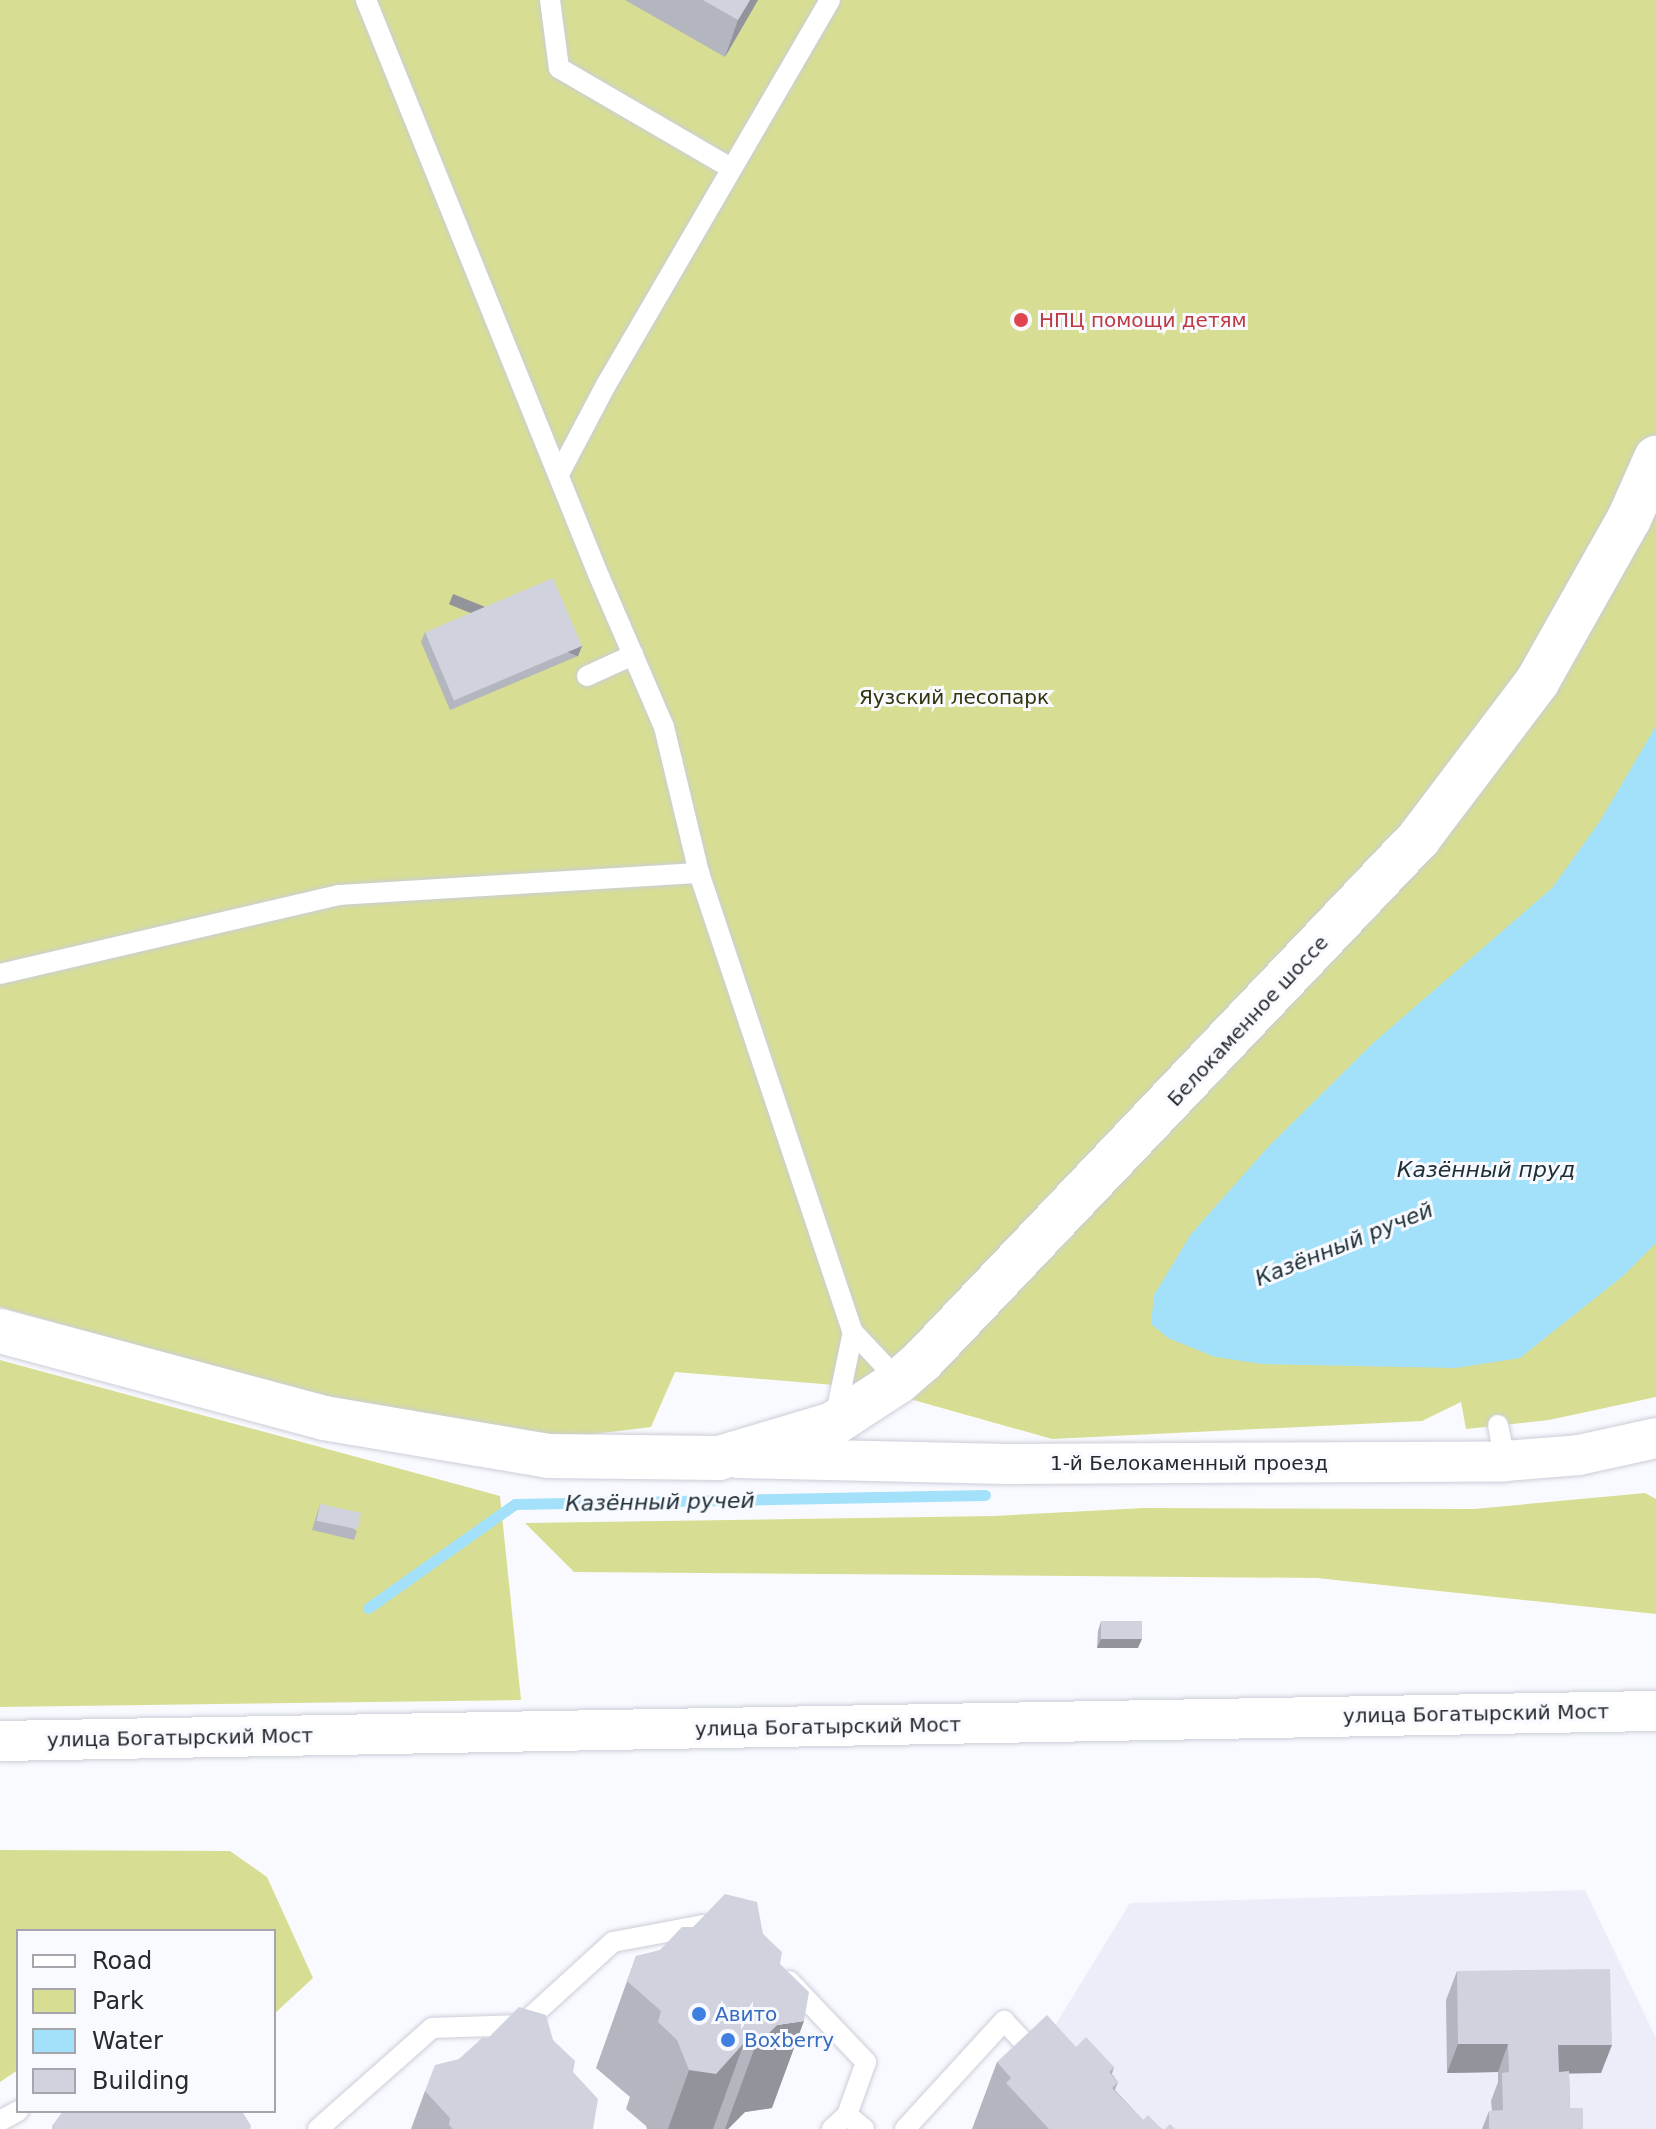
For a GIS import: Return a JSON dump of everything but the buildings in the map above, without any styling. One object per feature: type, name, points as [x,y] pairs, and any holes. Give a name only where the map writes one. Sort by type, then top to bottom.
[{"type":"street","name":"Белокаменное шоссе","points":[[719,1458],[833,1424],[899,1381],[1159,1116],[1419,838],[1537,682],[1629,519],[1656,458]]},
{"type":"street","points":[[0,1331],[324,1418],[548,1456],[719,1458]]},
{"type":"street","name":"1-й Белокаменный проезд","points":[[719,1458],[1007,1464],[1501,1443],[1579,1455],[1656,1438]]},
{"type":"street","name":"улица Богатырский Мост","points":[[0,1741],[1656,1711]]},
{"type":"lane","points":[[366,0],[664,727],[699,873],[853,1332],[899,1381]]},
{"type":"lane","points":[[550,0],[559,68],[731,168]]},
{"type":"lane","points":[[559,474],[731,168],[830,0]]},
{"type":"lane","points":[[587,676],[633,655]]},
{"type":"lane","points":[[0,974],[339,895],[699,873]]},
{"type":"lane","points":[[833,1424],[853,1332]]},
{"type":"lane","points":[[318,2129],[432,2028],[522,2025],[613,1942],[718,1923]]},
{"type":"lane","points":[[773,1964],[866,2062],[839,2122],[864,2129]]},
{"type":"lane","points":[[905,2129],[1004,2021],[1051,2071]]},
{"type":"shaded area","points":[[1585,1890],[1656,2038],[1656,2129],[1142,2129],[1048,2037],[1130,1903]]},
{"type":"green space","name":"Яузский лесопарк","points":[[0,0],[1656,0],[1656,1397],[1549,1420],[1466,1429],[1461,1402],[1422,1421],[1052,1439],[871,1388],[675,1372],[651,1427],[544,1440],[311,1393],[0,1307]]},
{"type":"green space","points":[[0,1360],[500,1496],[521,1700],[0,1707]]},
{"type":"green space","points":[[1645,1493],[1656,1499],[1656,1614],[1317,1578],[574,1572],[525,1523],[994,1516],[1144,1508],[1474,1509]]},
{"type":"green space","points":[[0,1850],[230,1851],[267,1877],[313,1978],[276,2012],[276,1929],[16,1929],[16,2071],[0,2082]]},
{"type":"water","name":"Казённый пруд","points":[[1656,726],[1656,1243],[1623,1276],[1520,1358],[1456,1368],[1262,1364],[1215,1357],[1168,1338],[1151,1324],[1154,1295],[1191,1234],[1268,1147],[1372,1044],[1552,888],[1600,821]]},
{"type":"waterway","name":"Казённый ручей","points":[[368,1608],[515,1504],[985,1495]]},
{"type":"place","name":"НПЦ помощи детям","points":[[1021,320]]},
{"type":"place","name":"Авито","points":[[699,2014]]},
{"type":"place","name":"Boxberry","points":[[728,2040]]}]
